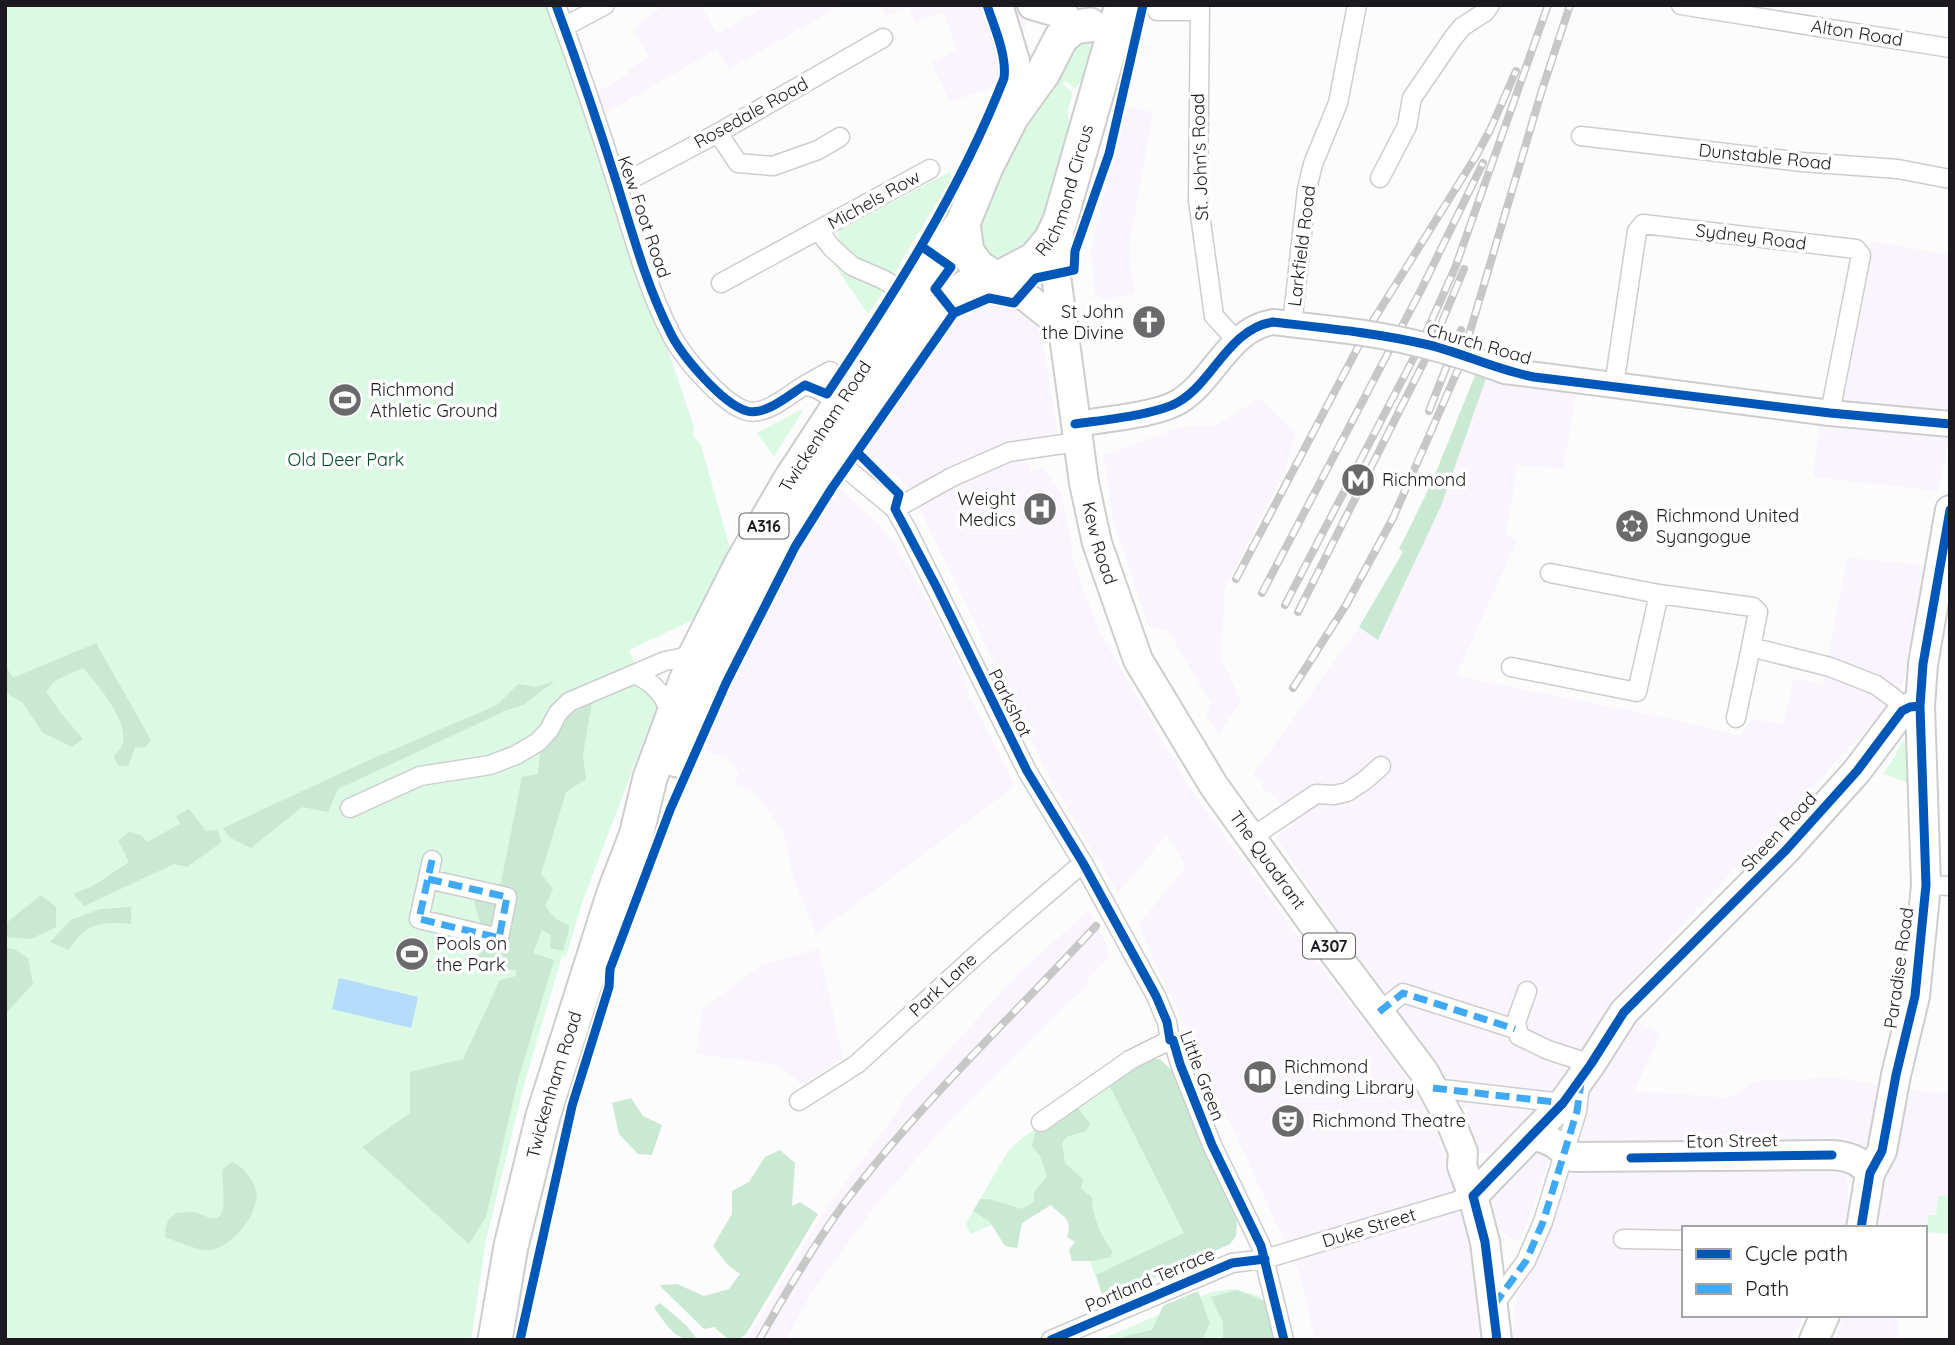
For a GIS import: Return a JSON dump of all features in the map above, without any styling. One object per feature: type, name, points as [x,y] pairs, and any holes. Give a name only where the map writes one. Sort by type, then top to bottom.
[{"type":"highway","name":"A316","points":[[963,223],[986,167],[1012,116],[1025,71],[1044,34],[1085,23],[1122,5]]},
{"type":"highway","name":"Richmond Circus","points":[[998,278],[1035,259],[1051,240],[1060,221],[1085,23]]},
{"type":"highway","points":[[963,223],[967,252],[978,267],[998,278]]},
{"type":"highway","name":"Twickenham Road","points":[[495,1340],[511,1246],[543,1116],[602,929],[636,836],[650,778],[696,654],[742,563],[789,482],[929,268],[963,223]]},
{"type":"highway","name":"Twickenham Road","points":[[636,836],[667,782],[769,567],[920,327],[944,301],[968,286],[998,278]]},
{"type":"main road","points":[[986,167],[1015,73],[1015,61],[998,5]]},
{"type":"main road","points":[[1032,5],[1085,23]]},
{"type":"main road","name":"A307","points":[[1060,221],[1056,276],[1064,327]]},
{"type":"main road","points":[[998,278],[1064,327]]},
{"type":"main road","name":"Kew Road","points":[[1064,327],[1076,433],[1097,543],[1138,660],[1187,743]]},
{"type":"main road","points":[[1911,709],[1923,664],[1950,510]]},
{"type":"main road","name":"Paradise Road","points":[[1861,1226],[1870,1173],[1882,1151],[1938,885],[1911,709]]},
{"type":"main road","name":"Sheen Road","points":[[1473,1196],[1563,1103],[1624,1012],[1786,850],[1911,709]]},
{"type":"main road","name":"The Quadrant","points":[[1187,743],[1214,786],[1327,943],[1424,1072],[1450,1120],[1463,1152],[1462,1166],[1485,1242],[1497,1340]]},
{"type":"main road","name":"Eton Street","points":[[1533,1134],[1555,1143],[1573,1157],[1844,1156],[1865,1166],[1870,1173]]},
{"type":"main road","points":[[1463,1152],[1484,1164],[1500,1167]]},
{"type":"main road","points":[[1814,1340],[1824,1317]]},
{"type":"street","name":"Kew Foot Road","points":[[556,5],[630,228],[671,335],[707,380],[721,394],[746,411],[769,407],[804,385]]},
{"type":"street","points":[[564,27],[605,5]]},
{"type":"street","name":"Larkfield Road","points":[[1292,325],[1307,189],[1313,164],[1338,103],[1357,5]]},
{"type":"street","points":[[1380,178],[1407,126],[1412,98],[1462,27],[1485,12],[1490,5]]},
{"type":"street","name":"Alton Road","points":[[1681,5],[1950,48]]},
{"type":"street","points":[[1157,11],[1199,8]]},
{"type":"street","name":"St. John's Road","points":[[1199,8],[1198,200],[1214,316],[1237,341]]},
{"type":"street","name":"Rosedale Road","points":[[618,186],[718,133],[883,38]]},
{"type":"street","points":[[718,133],[738,163],[773,166],[818,150],[840,138]]},
{"type":"street","name":"Dunstable Road","points":[[1581,136],[1802,162],[1898,170],[1950,179]]},
{"type":"street","name":"Michels Row","points":[[721,283],[930,169]]},
{"type":"street","name":"Sydney Road","points":[[1614,386],[1636,231],[1643,225],[1856,249],[1861,255],[1830,413]]},
{"type":"street","name":"Michels Row","points":[[818,230],[832,248],[852,266],[912,296]]},
{"type":"street","name":"Church Road","points":[[1076,433],[1178,403],[1237,341],[1262,324],[1273,322],[1395,337],[1434,346],[1505,371],[1830,413],[1950,424]]},
{"type":"street","points":[[804,385],[830,371]]},
{"type":"street","points":[[804,385],[842,403]]},
{"type":"street","points":[[895,509],[953,477],[1009,452],[1076,433]]},
{"type":"street","name":"Parkshot","points":[[835,459],[895,509],[1027,771],[1107,905]]},
{"type":"street","points":[[1550,573],[1659,594],[1753,607],[1758,611],[1736,718]]},
{"type":"street","points":[[1511,667],[1637,692],[1659,594]]},
{"type":"street","points":[[350,808],[420,776],[491,765],[516,755],[538,742],[569,702],[665,661],[713,651],[734,637]]},
{"type":"street","points":[[1751,648],[1830,667],[1876,685],[1911,709]]},
{"type":"street","points":[[634,674],[643,677],[661,694],[669,710],[670,721]]},
{"type":"street","points":[[1252,837],[1316,794],[1334,795],[1347,792],[1381,766]]},
{"type":"street","points":[[428,879],[507,897],[499,938],[419,919],[432,860]]},
{"type":"street","name":"Park Lane","points":[[799,1101],[857,1064],[985,947],[1083,863]]},
{"type":"street","name":"Little Green","points":[[1107,905],[1156,996],[1167,1022],[1170,1040],[1173,1040],[1180,1065],[1212,1145],[1261,1246],[1284,1340]]},
{"type":"street","points":[[1494,1305],[1526,1261],[1543,1222],[1577,1111],[1586,1071],[1519,1036],[1516,1022],[1527,991]]},
{"type":"street","points":[[1379,1012],[1403,993],[1516,1029]]},
{"type":"street","name":"Little Green","points":[[1041,1122],[1130,1060],[1170,1040]]},
{"type":"street","points":[[1433,1088],[1563,1103]]},
{"type":"street","name":"Duke Street","points":[[1265,1259],[1473,1196]]},
{"type":"street","points":[[1623,1239],[1682,1240]]},
{"type":"street","name":"Portland Terrace","points":[[1051,1340],[1232,1263],[1265,1259]]},
{"type":"shaded area","points":[[665,5],[701,5],[717,34],[768,5],[842,5],[729,69],[717,49],[604,114],[598,92],[630,73],[629,69],[649,57],[635,32],[641,21]]},
{"type":"shaded area","points":[[880,5],[1034,5],[1004,83],[950,102],[931,63],[956,50],[944,12],[915,22],[909,7],[886,16]]},
{"type":"shaded area","points":[[1125,106],[1153,112],[1129,247],[1134,293],[1107,299],[1095,295],[1091,251]]},
{"type":"shaded area","points":[[1871,241],[1950,255],[1950,431],[1938,491],[1813,477],[1820,421],[1842,392]]},
{"type":"shaded area","points":[[995,299],[1020,310],[1040,325],[1058,436],[1025,443],[1026,459],[1031,472],[1044,468],[1061,493],[1072,545],[1072,558],[1099,631],[1189,787],[1309,951],[1405,1075],[1434,1121],[1465,1216],[1484,1340],[1315,1340],[1299,1272],[1138,925],[1186,867],[1167,834],[1118,893],[1050,779],[910,489],[868,450],[909,382],[961,316]]},
{"type":"shaded area","points":[[1487,376],[1576,395],[1563,469],[1517,465],[1506,535],[1517,541],[1456,676],[1648,714],[1741,736],[1752,719],[1783,724],[1794,679],[1823,684],[1847,558],[1925,565],[1903,683],[1882,713],[1693,913],[1617,998],[1588,1047],[1526,1119],[1515,1140],[1498,1155],[1477,1152],[1467,1139],[1468,1108],[1457,1102],[1462,1089],[1441,1085],[1392,999],[1385,1002],[1276,837],[1294,825],[1276,798],[1261,787],[1264,782],[1253,775],[1359,627],[1378,639],[1441,506]]},
{"type":"shaded area","points":[[1259,398],[1296,433],[1284,472],[1224,590],[1222,661],[1241,701],[1219,733],[1206,716],[1211,703],[1168,631],[1149,627],[1113,521],[1104,455],[1181,427],[1217,425]]},
{"type":"shaded area","points":[[839,491],[882,527],[910,570],[954,653],[970,693],[966,700],[971,699],[1015,786],[816,934],[793,877],[783,831],[755,793],[734,784],[739,774],[730,760],[701,748],[784,576]]},
{"type":"shaded area","points":[[1089,910],[1110,956],[1087,980],[1089,984],[946,1125],[877,1204],[811,1293],[786,1340],[747,1340],[825,1210],[901,1107],[901,1103],[1018,974]]},
{"type":"shaded area","points":[[819,949],[843,1057],[802,1085],[779,1065],[696,1054],[702,1010],[761,965]]},
{"type":"shaded area","points":[[1632,1019],[1661,1034],[1634,1091],[1729,1098],[1756,1081],[1838,1078],[1881,1085],[1868,1141],[1860,1148],[1576,1146],[1591,1084]]},
{"type":"shaded area","points":[[1912,1090],[1950,1094],[1950,1197],[1938,1196],[1936,1215],[1929,1215],[1927,1226],[1876,1226],[1885,1170]]},
{"type":"shaded area","points":[[1533,1146],[1550,1157],[1520,1241],[1511,1239],[1485,1218],[1483,1205]]},
{"type":"shaded area","points":[[1566,1162],[1684,1170],[1847,1173],[1848,1214],[1845,1226],[1682,1226],[1682,1317],[1804,1317],[1791,1339],[1513,1340],[1514,1310]]},
{"type":"shaded area","points":[[1843,1317],[1896,1317],[1895,1320],[1899,1321],[1899,1340],[1835,1340]]},
{"type":"green space","name":"Old Deer Park","points":[[5,5],[548,5],[694,427],[693,435],[701,445],[731,552],[704,609],[691,621],[629,650],[645,686],[661,701],[582,903],[566,957],[562,956],[525,1081],[486,1240],[471,1340],[5,1340]]},
{"type":"green space","points":[[1081,38],[1094,51],[1088,72],[1075,89],[1065,81],[1063,84],[1073,93],[1067,112],[1072,133],[1048,214],[1024,252],[999,261],[978,246],[978,230],[992,194],[1056,63]]},
{"type":"green space","points":[[951,171],[951,179],[892,277],[858,261],[845,249],[837,232]]},
{"type":"green space","points":[[833,263],[873,283],[883,292],[868,314]]},
{"type":"green space","points":[[1476,373],[1487,376],[1441,506],[1378,640],[1359,627],[1403,552],[1399,549],[1432,482]]},
{"type":"green space","points":[[803,410],[774,457],[757,433]]},
{"type":"green space","points":[[96,643],[151,740],[146,747],[135,748],[128,766],[118,766],[114,756],[121,747],[123,738],[118,717],[83,668],[56,680],[46,691],[83,739],[72,747],[42,732],[23,703],[5,692],[5,665],[13,678]]},
{"type":"green space","points":[[555,681],[523,705],[338,789],[328,812],[302,807],[251,848],[229,837],[223,828],[367,761],[497,705],[518,684],[536,687]]},
{"type":"green space","points":[[574,696],[592,702],[583,755],[586,779],[566,792],[541,874],[553,889],[545,906],[556,919],[570,926],[563,951],[550,948],[551,935],[542,930],[533,953],[554,960],[518,1080],[486,1217],[469,1244],[362,1147],[410,1113],[410,1072],[463,1059],[500,980],[516,976],[516,970],[476,969],[482,929],[474,902],[486,888],[501,883],[522,777],[538,774],[540,752]]},
{"type":"green space","points":[[1903,741],[1911,744],[1909,783],[1883,774],[1896,757]]},
{"type":"green space","points":[[189,809],[206,831],[217,830],[222,842],[187,867],[174,864],[84,906],[73,894],[93,886],[129,862],[118,841],[130,831],[142,836],[147,842],[180,824],[176,816]]},
{"type":"green space","points":[[41,895],[56,907],[56,927],[31,939],[5,937],[5,924]]},
{"type":"green space","points":[[131,907],[131,924],[111,923],[95,926],[82,934],[69,950],[50,942],[71,920],[100,909]]},
{"type":"green space","points":[[5,948],[14,949],[28,958],[33,984],[7,1012],[5,1012]]},
{"type":"green space","points":[[1160,1059],[1171,1070],[1237,1220],[1236,1236],[1230,1244],[1104,1300],[1066,1194],[970,1234],[966,1223],[1007,1153],[1017,1143],[1033,1130],[1053,1124],[1146,1060]]},
{"type":"green space","points":[[1160,1059],[1171,1070],[1237,1220],[1236,1236],[1230,1244],[1104,1300],[1096,1275],[1184,1233],[1109,1085],[1146,1060]]},
{"type":"green space","points":[[631,1098],[643,1116],[662,1125],[652,1155],[638,1154],[619,1134],[612,1103]]},
{"type":"green space","points":[[1077,1107],[1090,1124],[1086,1131],[1066,1137],[1062,1143],[1065,1163],[1083,1179],[1081,1189],[1092,1197],[1098,1226],[1113,1251],[1110,1257],[1094,1261],[1072,1261],[1069,1250],[1075,1242],[1067,1237],[1068,1222],[1051,1205],[1022,1223],[1017,1248],[1005,1246],[989,1221],[973,1211],[980,1199],[1022,1209],[1034,1202],[1034,1192],[1047,1176],[1040,1156],[1032,1146],[1035,1132],[1053,1124]]},
{"type":"green space","points":[[780,1150],[795,1163],[792,1206],[800,1202],[818,1214],[746,1334],[738,1340],[729,1340],[714,1327],[704,1329],[659,1285],[677,1284],[704,1296],[729,1289],[740,1274],[729,1266],[713,1246],[732,1214],[732,1191],[749,1182],[765,1157]]},
{"type":"green space","points":[[232,1162],[245,1171],[256,1190],[254,1209],[243,1228],[226,1244],[208,1250],[166,1238],[167,1223],[177,1213],[194,1212],[211,1218],[217,1218],[221,1214],[224,1200],[223,1169]]},
{"type":"green space","points":[[1938,1196],[1950,1197],[1950,1234],[1927,1232],[1929,1215],[1936,1215]]},
{"type":"green space","points":[[1233,1289],[1260,1296],[1272,1340],[1100,1340],[1212,1292]]},
{"type":"green space","points":[[1237,1290],[1265,1301],[1275,1340],[1223,1340],[1223,1322],[1211,1297]]},
{"type":"green space","points":[[1198,1291],[1210,1323],[1202,1340],[1121,1340],[1126,1336],[1152,1330],[1163,1306]]},
{"type":"green space","points":[[660,1303],[686,1325],[697,1339],[683,1338],[672,1331],[654,1308]]},
{"type":"water","points":[[339,978],[418,997],[411,1028],[332,1009]]},
{"type":"railway","points":[[1285,605],[1422,342],[1455,268],[1548,5]]},
{"type":"railway","points":[[1293,688],[1346,605],[1393,518],[1460,365],[1570,5]]},
{"type":"railway","points":[[1236,579],[1366,332],[1476,156],[1516,71]]},
{"type":"railway","points":[[1262,593],[1421,290],[1483,163]]},
{"type":"railway","points":[[1298,612],[1431,348],[1464,269]]},
{"type":"railway","points":[[1429,411],[1461,330]]},
{"type":"railway","points":[[759,1340],[820,1238],[872,1168],[934,1097],[1096,926]]},
{"type":"marked path","points":[[428,879],[507,897],[499,938],[419,919],[432,860]]},
{"type":"marked path","points":[[1379,1012],[1403,993],[1515,1029]]},
{"type":"marked path","points":[[1494,1305],[1526,1261],[1543,1222],[1577,1111],[1581,1083]]},
{"type":"marked path","points":[[1433,1088],[1563,1103]]},
{"type":"cycle path","points":[[556,5],[596,118],[647,279],[670,332],[683,353],[715,389],[737,407],[754,412],[770,407],[805,385],[827,394],[924,241],[967,161],[1004,78],[1002,51],[987,5]]},
{"type":"cycle path","points":[[520,1340],[572,1106],[609,987],[610,969],[670,810],[726,683],[795,547],[832,488],[954,313],[989,298],[1014,303],[1036,278],[1074,270],[1075,251],[1109,154],[1143,5]]},
{"type":"cycle path","points":[[921,246],[951,267],[935,289],[954,313]]},
{"type":"cycle path","points":[[1075,424],[1158,410],[1180,401],[1203,381],[1245,334],[1273,322],[1410,341],[1534,377],[1830,413],[1950,424]]},
{"type":"cycle path","points":[[858,453],[899,494],[895,509],[1027,771],[1083,863],[1156,996],[1167,1022],[1170,1040],[1173,1040],[1212,1145],[1261,1246],[1284,1340]]},
{"type":"cycle path","points":[[1861,1226],[1870,1173],[1882,1151],[1896,1075],[1915,996],[1926,885],[1920,706],[1923,664],[1950,510]]},
{"type":"cycle path","points":[[1497,1340],[1485,1242],[1473,1196],[1563,1103],[1624,1012],[1786,850],[1857,771],[1902,711],[1920,706]]},
{"type":"cycle path","points":[[1631,1158],[1832,1155]]},
{"type":"cycle path","points":[[1051,1340],[1232,1263],[1265,1259]]},
{"type":"place","name":"St John the Divine","points":[[1149,322]]},
{"type":"place","name":"Richmond Athletic Ground","points":[[345,400]]},
{"type":"place","name":"Richmond","points":[[1358,480]]},
{"type":"place","name":"Weight Medics","points":[[1040,509]]},
{"type":"place","name":"Richmond United Syangogue","points":[[1632,526]]},
{"type":"place","name":"Pools on the Park","points":[[412,954]]},
{"type":"place","name":"Richmond Lending Library","points":[[1260,1077]]},
{"type":"place","name":"Richmond Theatre","points":[[1288,1121]]}]
